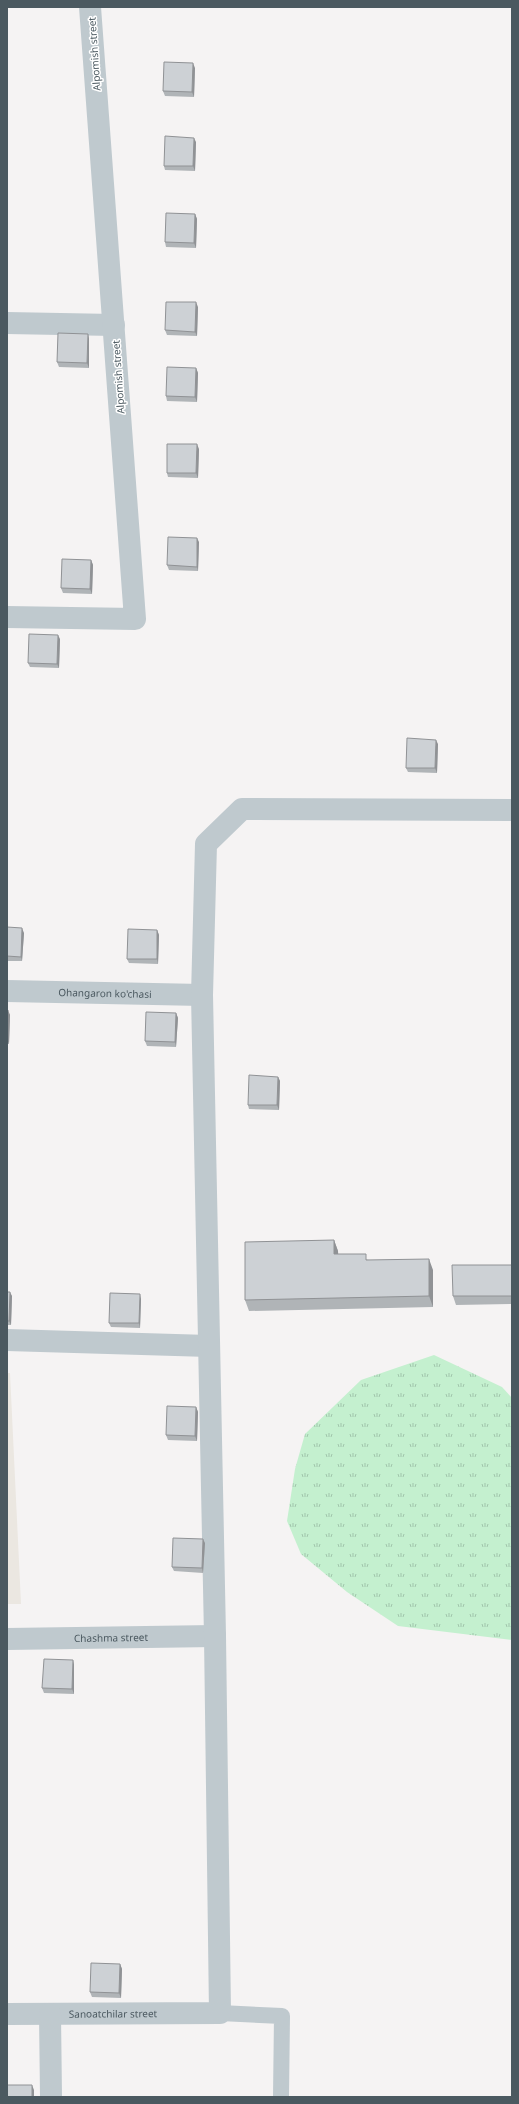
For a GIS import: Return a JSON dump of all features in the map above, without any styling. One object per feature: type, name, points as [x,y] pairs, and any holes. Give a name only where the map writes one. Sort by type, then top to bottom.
[{"type":"street","name":"Alpomish street","points":[[7,617],[135,619],[90,7]]},
{"type":"street","points":[[7,323],[114,325]]},
{"type":"street","points":[[220,2013],[215,1636],[202,995],[206,844],[242,809],[512,810]]},
{"type":"street","name":"Ohangaron ko'chasi","points":[[7,990],[202,995]]},
{"type":"street","points":[[7,1340],[209,1346]]},
{"type":"street","name":"Chashma street","points":[[7,1639],[215,1636]]},
{"type":"street","name":"Sanoatchilar street","points":[[7,2014],[220,2013]]},
{"type":"street","points":[[50,2014],[51,2097]]},
{"type":"lane","points":[[220,2013],[282,2016],[281,2097]]},
{"type":"shaded area","points":[[7,1373],[10,1373],[21,1604],[7,1604]]},
{"type":"green space","points":[[434,1355],[502,1387],[512,1398],[512,1640],[398,1626],[347,1592],[301,1554],[287,1521],[295,1469],[305,1434],[361,1380]]},
{"type":"building","points":[[164,62],[193,63],[192,92],[163,91]]},
{"type":"building","points":[[165,136],[194,138],[193,166],[164,166]]},
{"type":"building","points":[[166,213],[195,214],[194,243],[165,242]]},
{"type":"building","points":[[166,302],[196,302],[195,332],[165,330]]},
{"type":"building","points":[[58,333],[88,334],[87,363],[57,362]]},
{"type":"building","points":[[167,367],[196,368],[195,397],[166,396]]},
{"type":"building","points":[[167,444],[197,444],[196,473],[167,473]]},
{"type":"building","points":[[168,537],[197,538],[197,567],[167,565]]},
{"type":"building","points":[[62,559],[91,560],[90,589],[61,588]]},
{"type":"building","points":[[29,634],[58,635],[57,664],[28,663]]},
{"type":"building","points":[[407,738],[436,740],[435,768],[406,768]]},
{"type":"building","points":[[7,927],[22,928],[21,957],[7,956]]},
{"type":"building","points":[[128,929],[157,930],[157,959],[127,959]]},
{"type":"building","points":[[7,1010],[8,1010],[7,1039]]},
{"type":"building","points":[[146,1012],[176,1013],[175,1042],[145,1041]]},
{"type":"building","points":[[249,1075],[278,1077],[277,1105],[248,1105]]},
{"type":"building","points":[[334,1240],[334,1254],[366,1254],[366,1260],[429,1259],[429,1296],[245,1300],[245,1242]]},
{"type":"building","points":[[452,1265],[512,1265],[512,1296],[453,1296]]},
{"type":"building","points":[[7,1292],[10,1292],[9,1321],[7,1321]]},
{"type":"building","points":[[110,1293],[140,1294],[139,1323],[109,1323]]},
{"type":"building","points":[[167,1406],[196,1407],[195,1436],[166,1435]]},
{"type":"building","points":[[173,1538],[203,1539],[202,1568],[172,1567]]},
{"type":"building","points":[[44,1659],[73,1660],[72,1689],[42,1688]]},
{"type":"building","points":[[91,1963],[120,1964],[119,1993],[90,1992]]},
{"type":"building","points":[[7,2085],[32,2085],[32,2097],[7,2097]]}]
